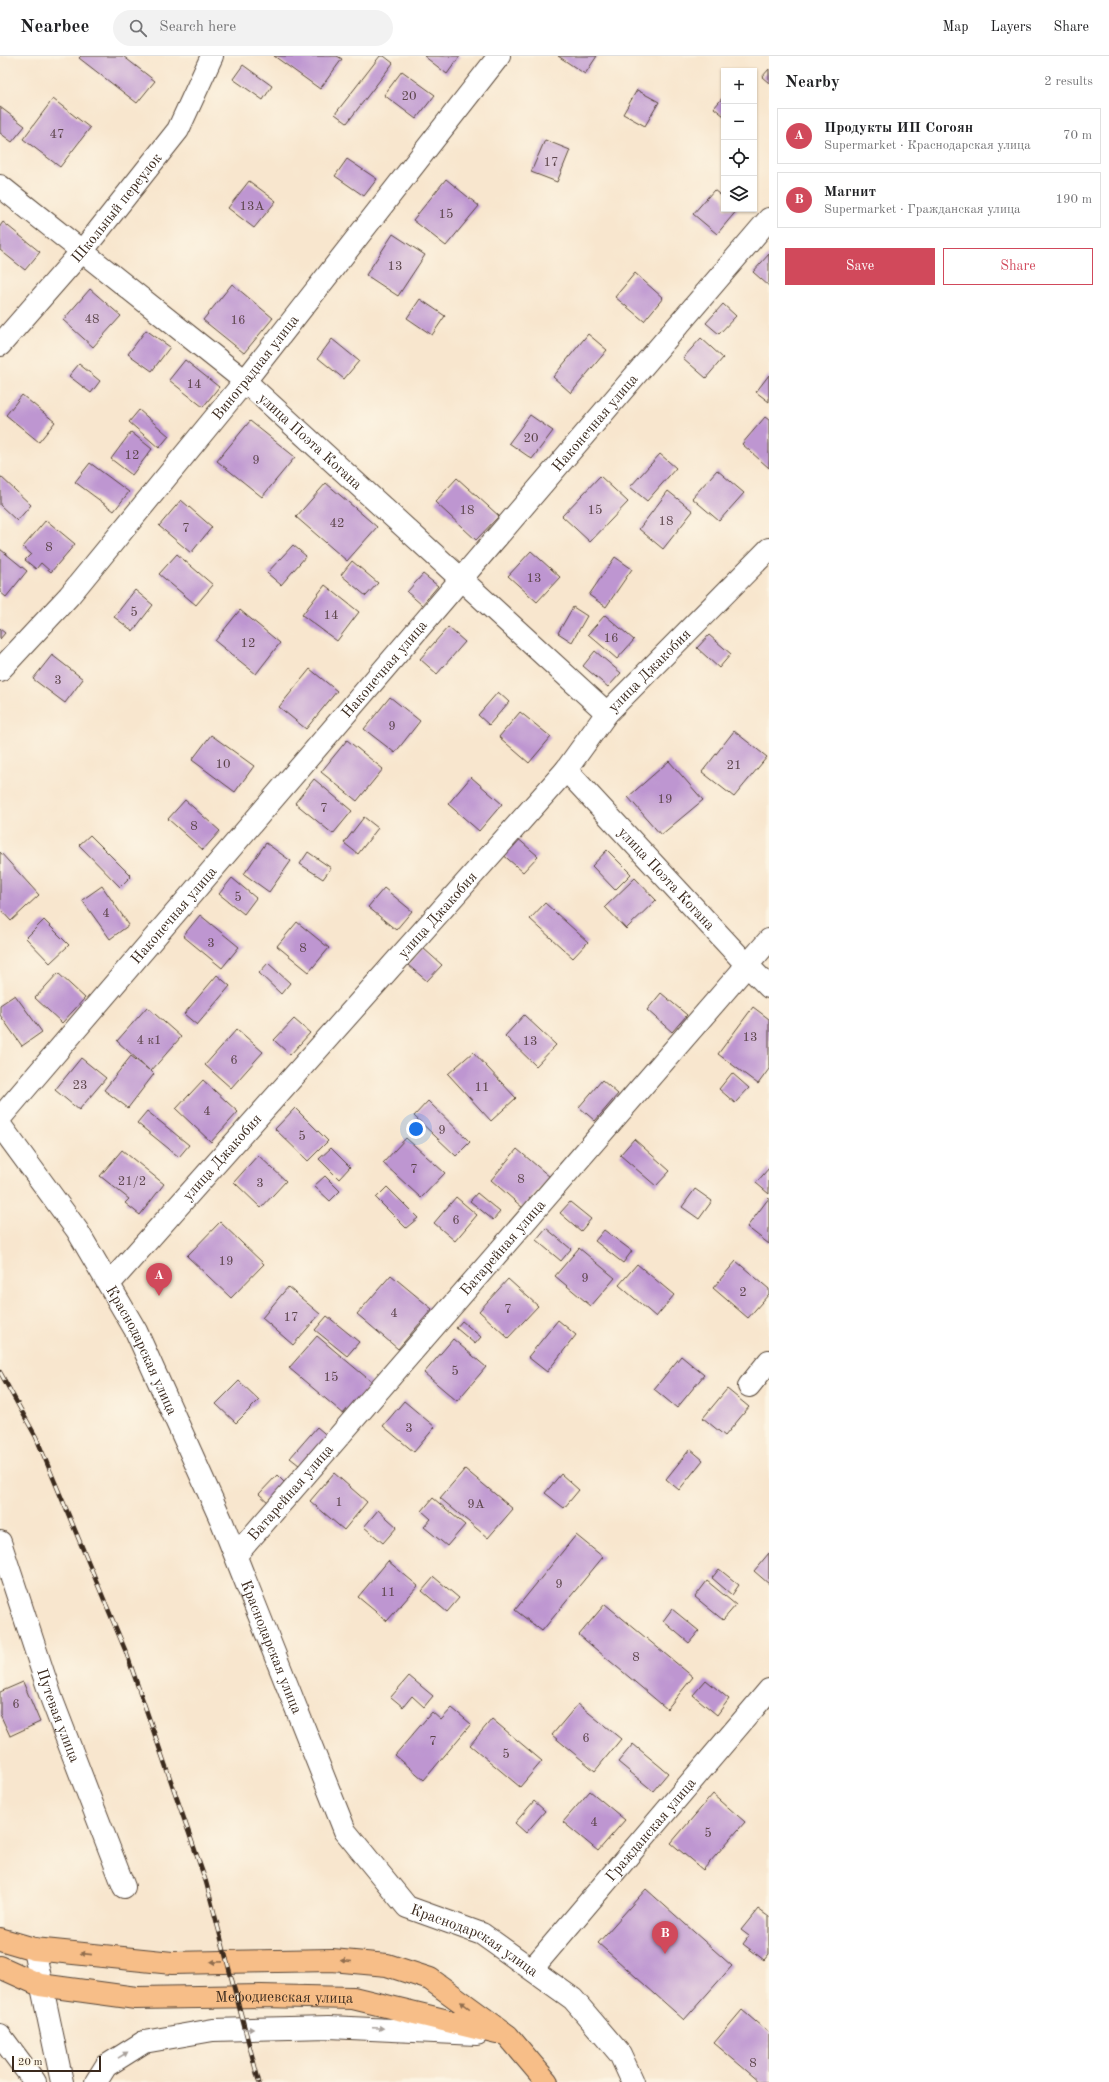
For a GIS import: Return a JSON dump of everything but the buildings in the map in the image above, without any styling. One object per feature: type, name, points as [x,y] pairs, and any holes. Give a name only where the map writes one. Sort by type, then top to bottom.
[{"type":"main road","points":[[0,1939],[34,1949],[172,1963],[332,1960],[387,1965],[430,1979],[508,2036],[547,2082]]},
{"type":"main road","name":"Мефодиевская улица","points":[[0,1967],[40,1985],[136,1998],[261,1996],[353,1998],[508,2036]]},
{"type":"street","name":"Школьный переулок","points":[[0,345],[83,250],[178,130],[212,56]]},
{"type":"street","name":"Виноградная улица","points":[[0,670],[69,596],[245,381],[498,56]]},
{"type":"street","name":"улица Поэта Когана","points":[[0,186],[83,250],[245,381],[607,713]]},
{"type":"street","name":"Наконечная улица","points":[[0,1118],[769,219]]},
{"type":"street","name":"улица Джакобия","points":[[109,1284],[566,770],[607,713],[769,549]]},
{"type":"street","name":"улица Поэта Когана","points":[[566,770],[747,966],[769,987]]},
{"type":"street","name":"Батарейная улица","points":[[236,1555],[769,940]]},
{"type":"street","name":"Краснодарская улица","points":[[0,1125],[77,1230],[136,1331],[236,1555],[345,1831],[407,1907],[482,1934],[573,1999],[620,2054],[633,2082]]},
{"type":"street","points":[[749,1386],[769,1361]]},
{"type":"street","name":"Путевая улица","points":[[0,1542],[52,1700],[124,1887]]},
{"type":"street","name":"Гражданская улица","points":[[532,1969],[769,1690]]},
{"type":"street","points":[[34,1949],[40,1985],[62,2082]]},
{"type":"street","points":[[96,2082],[106,2066],[144,2042],[213,2030],[329,2027],[508,2036]]},
{"type":"street","points":[[0,2035],[35,2082]]},
{"type":"railway","points":[[0,1372],[36,1437],[126,1652],[206,1882],[259,2082]]},
{"type":"place","name":"Продукты ИП Согоян","points":[[159,1296]]},
{"type":"place","name":"Магнит","points":[[665,1954]]}]
